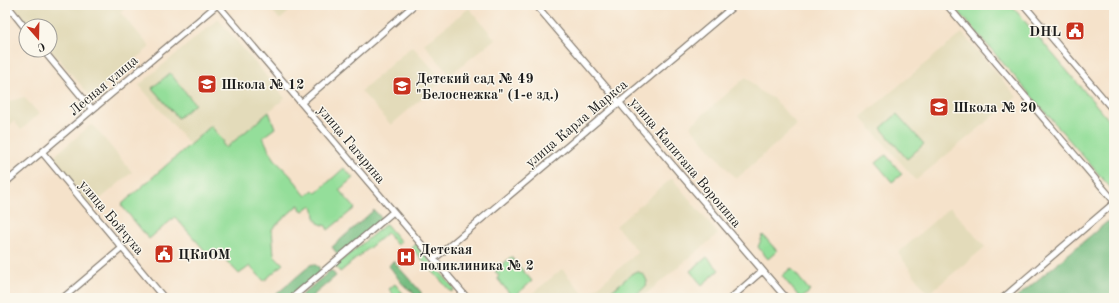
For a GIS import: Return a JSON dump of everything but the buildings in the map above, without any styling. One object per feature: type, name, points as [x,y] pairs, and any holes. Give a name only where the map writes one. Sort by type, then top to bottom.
[{"type":"street","points":[[7,5],[18,19]]},
{"type":"street","name":"улица Гагарина","points":[[218,5],[467,298]]},
{"type":"street","name":"Лесная улица","points":[[5,183],[218,5]]},
{"type":"street","points":[[301,103],[414,5]]},
{"type":"street","name":"улица Капитана Воронина","points":[[536,5],[786,298]]},
{"type":"street","name":"улица Карла Маркса","points":[[434,259],[735,5]]},
{"type":"street","points":[[947,5],[1114,202],[1003,298]]},
{"type":"street","points":[[1024,5],[1114,111]]},
{"type":"street","points":[[50,58],[92,110]]},
{"type":"street","name":"улица Бойчука","points":[[42,152],[164,298]]},
{"type":"street","points":[[292,298],[393,212]]},
{"type":"street","points":[[63,298],[122,248]]},
{"type":"street","points":[[731,298],[762,271]]},
{"type":"shaded area","points":[[13,5],[128,5],[120,12],[150,47],[91,97],[58,58],[58,18],[24,18]]},
{"type":"shaded area","points":[[268,5],[296,5],[280,20]]},
{"type":"shaded area","points":[[469,8],[495,39],[450,75],[424,44]]},
{"type":"shaded area","name":"Школа № 12","points":[[218,19],[285,98],[226,148],[222,143],[224,142],[211,126],[189,144],[139,85]]},
{"type":"shaded area","name":"Школа № 20","points":[[962,33],[1017,97],[916,180],[861,117]]},
{"type":"shaded area","name":"Детский сад № 49 \"Белоснежка\" (1-е зд.)","points":[[412,46],[443,80],[391,125],[361,91]]},
{"type":"shaded area","points":[[746,77],[761,92],[774,99],[797,125],[736,179],[690,126]]},
{"type":"shaded area","points":[[24,97],[39,114],[21,130],[14,121],[5,129],[5,100],[7,102]]},
{"type":"shaded area","points":[[92,124],[132,172],[91,207],[52,158]]},
{"type":"shaded area","points":[[672,178],[718,234],[641,298],[527,298],[562,269],[586,297],[638,252],[616,226]]},
{"type":"shaded area","points":[[950,207],[985,247],[928,294],[898,253]]},
{"type":"green space","points":[[953,5],[1011,5],[1114,126],[1114,192]]},
{"type":"green space","points":[[170,73],[195,104],[178,118],[152,88]]},
{"type":"green space","points":[[269,112],[275,128],[263,137],[276,160],[297,183],[304,194],[306,196],[313,190],[316,193],[344,168],[353,178],[339,190],[355,208],[328,230],[326,226],[318,223],[315,217],[314,209],[310,206],[303,211],[298,205],[272,229],[274,255],[283,264],[264,281],[250,266],[239,274],[219,253],[207,253],[175,217],[149,239],[121,205],[211,126],[224,142],[222,143],[226,148]]},
{"type":"green space","points":[[897,114],[924,144],[907,159],[881,128]]},
{"type":"green space","points":[[886,155],[902,174],[892,182],[876,163]]},
{"type":"green space","points":[[374,210],[382,219],[339,256],[332,247]]},
{"type":"green space","points":[[1108,221],[1114,229],[1114,298],[1016,298]]},
{"type":"green space","points":[[386,224],[401,242],[397,245],[387,233],[340,272],[335,266]]},
{"type":"green space","points":[[763,235],[777,251],[768,259],[758,247]]},
{"type":"green space","points":[[417,243],[427,254],[427,257],[455,289],[451,292],[412,248]]},
{"type":"green space","points":[[511,257],[532,281],[513,298],[497,278],[499,276],[495,271]]},
{"type":"green space","points":[[707,257],[719,270],[702,285],[690,271]]},
{"type":"green space","points":[[393,261],[421,292],[421,295],[424,298],[416,298],[412,291],[402,283],[389,266]]},
{"type":"green space","points":[[313,264],[319,267],[320,272],[289,298],[272,298],[308,266]]},
{"type":"green space","points":[[791,268],[810,291],[802,298],[800,298],[782,276]]},
{"type":"green space","points":[[331,270],[336,276],[310,298],[298,298]]},
{"type":"green space","points":[[634,272],[639,272],[644,275],[647,281],[646,286],[633,298],[606,298],[608,294]]},
{"type":"green space","points":[[395,284],[407,298],[396,298],[389,289]]},
{"type":"place","name":"DHL","points":[[1075,31]]},
{"type":"place","name":"Школа № 12","points":[[207,84]]},
{"type":"place","name":"Детский сад № 49 \"Белоснежка\" (1-е зд.)","points":[[402,86]]},
{"type":"place","name":"Школа № 20","points":[[939,107]]},
{"type":"place","name":"ЦКиОМ","points":[[164,254]]},
{"type":"place","name":"Детская поликлиника № 2","points":[[406,257]]}]
